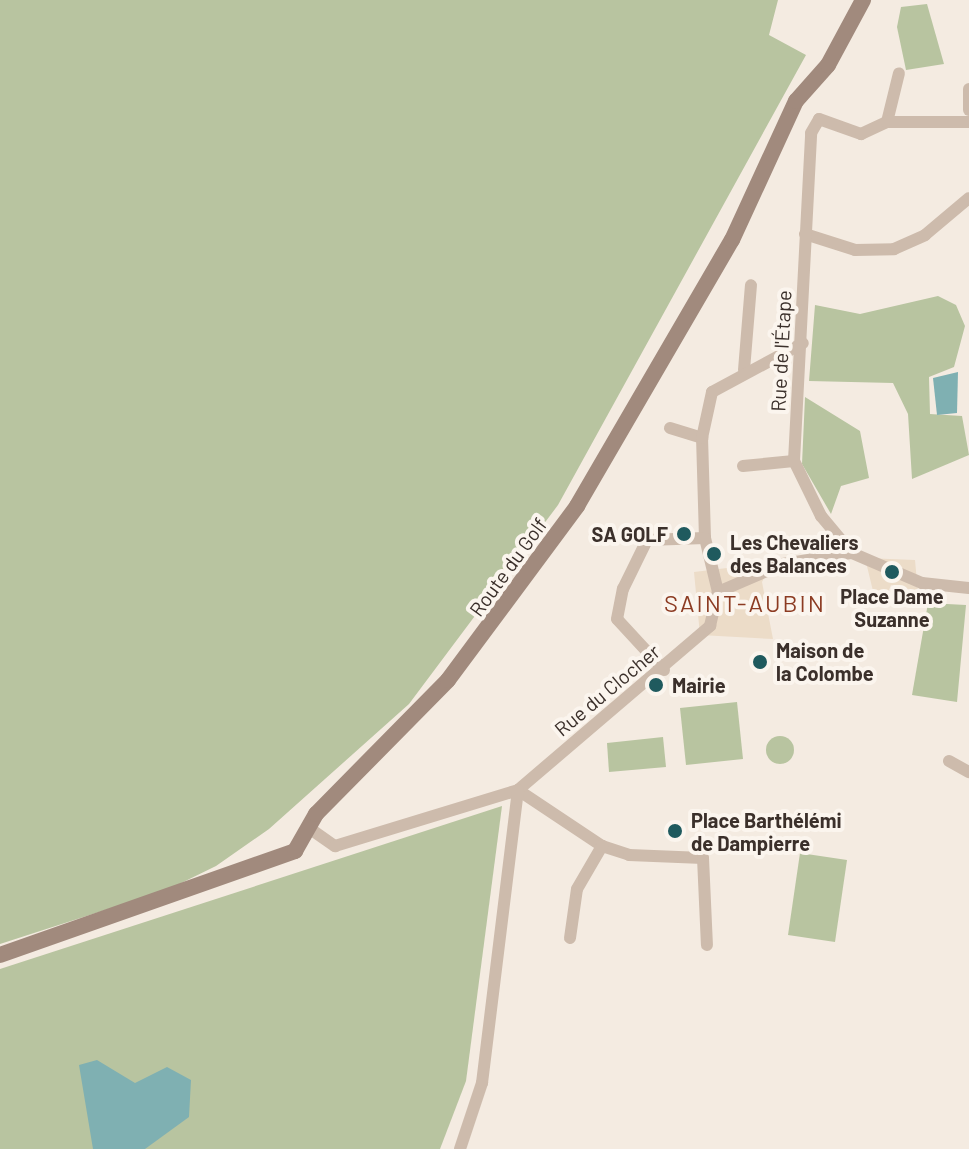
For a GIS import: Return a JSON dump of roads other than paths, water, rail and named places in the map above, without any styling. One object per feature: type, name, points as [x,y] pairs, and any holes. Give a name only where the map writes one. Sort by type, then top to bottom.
[{"type":"street","name":"Route du Golf","points":[[0,955],[282,856],[448,680],[577,506],[732,240],[788,117],[828,65],[864,1]]},
{"type":"street","points":[[887,122],[899,73]]},
{"type":"street","points":[[969,89],[969,110]]},
{"type":"street","points":[[788,117],[811,133],[819,119],[861,134],[887,122],[969,122]]},
{"type":"street","name":"Rue de l'Étape","points":[[794,461],[803,343],[811,133]]},
{"type":"street","points":[[805,234],[855,250],[894,249],[968,201]]},
{"type":"street","points":[[744,370],[751,285]]},
{"type":"street","points":[[803,343],[744,370],[714,389],[702,438],[705,538],[718,592],[783,564],[852,553]]},
{"type":"street","points":[[670,428],[702,438]]},
{"type":"street","points":[[743,466],[794,461],[821,516],[852,553],[922,583],[969,588]]},
{"type":"street","points":[[664,670],[617,619],[623,589],[647,540],[705,538]]},
{"type":"street","name":"Rue du Clocher","points":[[518,790],[664,670],[710,626],[718,592]]},
{"type":"street","points":[[949,761],[969,772]]},
{"type":"street","points":[[309,828],[335,846],[518,790]]},
{"type":"street","points":[[518,790],[602,846],[629,855],[703,858],[707,945]]},
{"type":"street","points":[[460,1149],[482,1083],[518,790]]},
{"type":"street","points":[[570,938],[577,889],[602,846]]},
{"type":"water","points":[[958,372],[957,413],[937,415],[933,378]]},
{"type":"water","points":[[97,1060],[135,1083],[167,1067],[191,1080],[189,1117],[145,1149],[93,1149],[79,1065]]},
{"type":"place","name":"SA GOLF","points":[[684,534]]},
{"type":"place","name":"Les Chevaliers des Balances","points":[[714,554]]},
{"type":"place","name":"Place Dame Suzanne","points":[[892,572]]},
{"type":"place","name":"Maison de la Colombe","points":[[760,662]]},
{"type":"place","name":"Mairie","points":[[656,685]]},
{"type":"place","name":"Place Barthélémi de Dampierre","points":[[675,831]]},
{"type":"district","name":"SAINT-AUBIN","points":[[745,603]]}]
